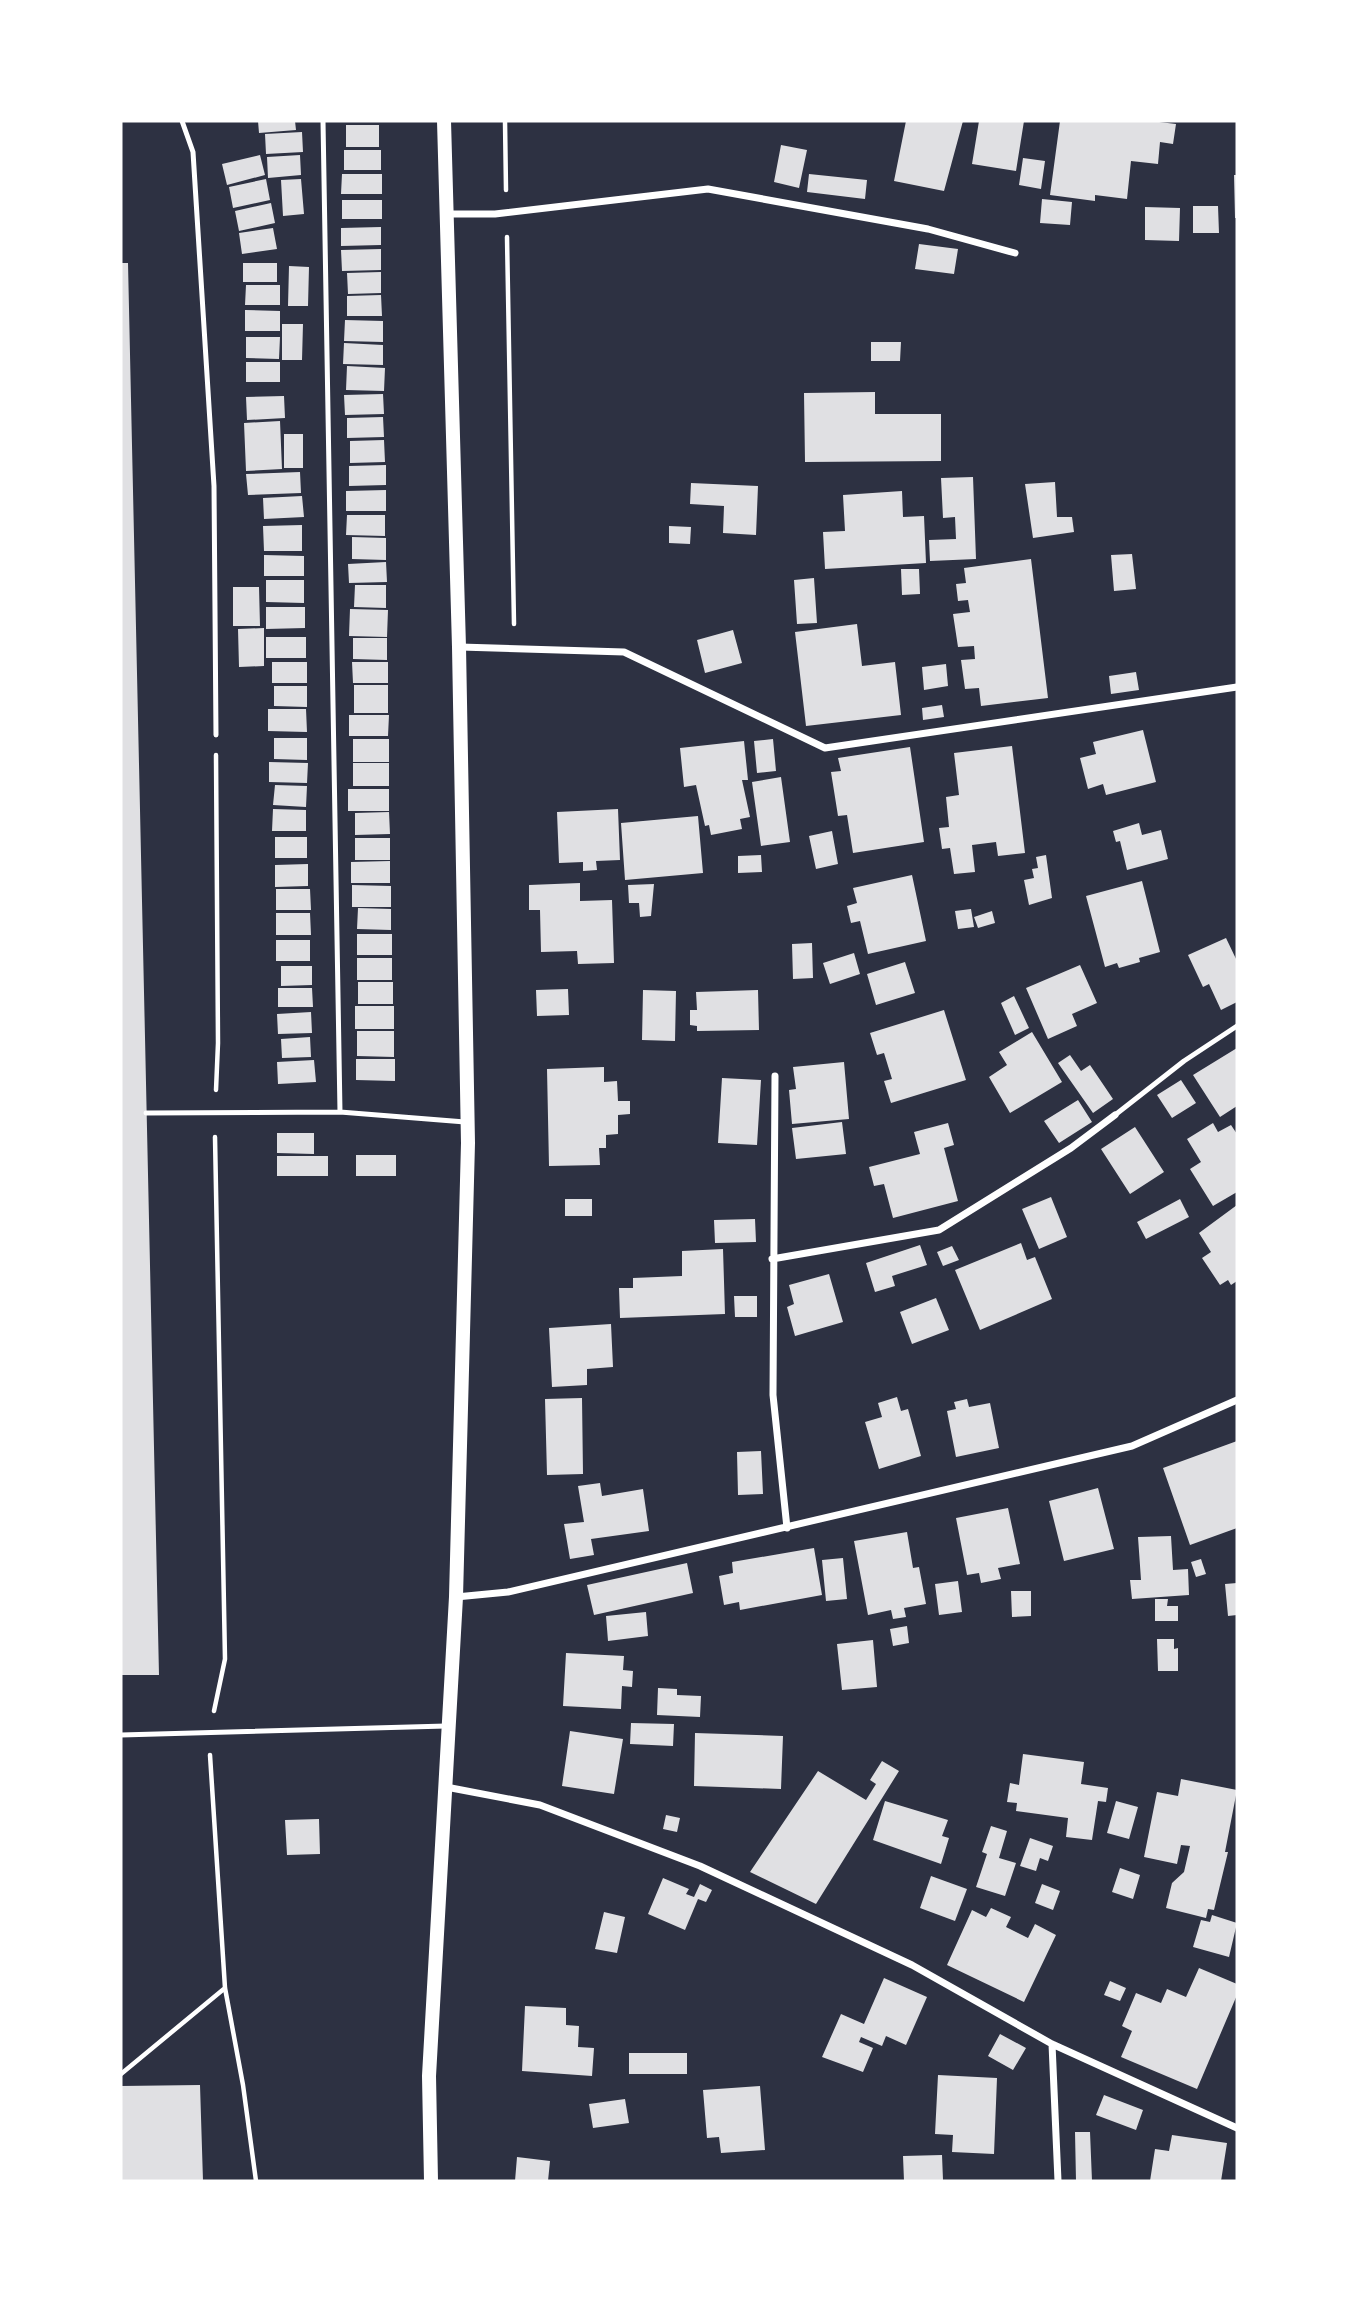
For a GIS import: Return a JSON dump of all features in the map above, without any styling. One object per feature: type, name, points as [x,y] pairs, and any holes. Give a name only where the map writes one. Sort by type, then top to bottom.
[{"type":"main road","points":[[431,2181],[429,2076],[456,1598],[468,1122],[459,647],[444,121]]},
{"type":"street","points":[[446,214],[506,212],[708,189],[928,229],[1015,253]]},
{"type":"street","points":[[459,647],[625,652],[825,748],[1237,687]]},
{"type":"street","points":[[775,1076],[772,1259],[774,1395],[787,1528]]},
{"type":"street","points":[[772,1259],[939,1230],[1071,1148],[1115,1115]]},
{"type":"street","points":[[456,1598],[508,1592],[1132,1446],[1237,1400]]},
{"type":"street","points":[[446,1787],[540,1805],[700,1866],[912,1965],[1052,2044],[1237,2128]]},
{"type":"street","points":[[1052,2044],[1058,2181]]},
{"type":"lane","points":[[182,121],[194,152],[214,486],[216,735]]},
{"type":"lane","points":[[323,121],[340,1112]]},
{"type":"lane","points":[[1115,1115],[1184,1061],[1237,1026]]},
{"type":"lane","points":[[146,1113],[340,1112],[468,1122]]},
{"type":"lane","points":[[121,1735],[449,1726]]},
{"type":"path","points":[[505,121],[514,649]]},
{"type":"path","points":[[216,735],[218,1043],[215,1113],[225,1658]]},
{"type":"path","points":[[213,1823],[225,1988],[243,2085],[256,2181]]},
{"type":"path","points":[[121,2074],[225,1988]]},
{"type":"building","points":[[258,121],[295,121],[296,130],[259,133]]},
{"type":"building","points":[[906,121],[963,121],[944,191],[894,181]]},
{"type":"building","points":[[979,121],[1024,121],[1016,171],[972,164]]},
{"type":"building","points":[[1060,121],[1151,121],[1176,124],[1173,144],[1160,142],[1158,164],[1131,161],[1127,199],[1095,195],[1095,201],[1050,195]]},
{"type":"building","points":[[346,125],[379,125],[379,147],[346,147]]},
{"type":"building","points":[[302,132],[303,152],[266,154],[265,134]]},
{"type":"building","points":[[781,145],[807,150],[799,188],[774,182]]},
{"type":"building","points":[[344,150],[381,150],[381,170],[344,170]]},
{"type":"building","points":[[260,155],[265,175],[227,185],[222,164]]},
{"type":"building","points":[[300,155],[301,175],[268,178],[267,157]]},
{"type":"building","points":[[1023,158],[1045,161],[1041,189],[1019,185]]},
{"type":"building","points":[[342,174],[382,174],[382,194],[341,194]]},
{"type":"building","points":[[809,174],[867,180],[865,199],[807,192]]},
{"type":"building","points":[[1234,175],[1237,175],[1237,218],[1235,218]]},
{"type":"building","points":[[266,179],[270,200],[233,208],[229,187]]},
{"type":"building","points":[[301,179],[304,214],[283,216],[281,180]]},
{"type":"building","points":[[1042,199],[1072,202],[1070,225],[1040,223]]},
{"type":"building","points":[[342,200],[382,200],[382,219],[342,219]]},
{"type":"building","points":[[271,203],[275,223],[239,231],[235,211]]},
{"type":"building","points":[[1193,206],[1218,206],[1219,233],[1193,233]]},
{"type":"building","points":[[1145,207],[1180,208],[1179,241],[1145,240]]},
{"type":"building","points":[[381,227],[381,245],[341,246],[341,228]]},
{"type":"building","points":[[273,228],[277,249],[242,254],[239,233]]},
{"type":"building","points":[[919,244],[958,249],[954,274],[915,269]]},
{"type":"building","points":[[381,249],[381,270],[342,271],[341,250]]},
{"type":"building","points":[[121,263],[128,263],[159,1675],[121,1675]]},
{"type":"building","points":[[243,263],[277,263],[277,282],[243,282]]},
{"type":"building","points":[[289,266],[309,267],[308,306],[288,306]]},
{"type":"building","points":[[381,272],[381,293],[348,294],[347,273]]},
{"type":"building","points":[[246,285],[280,285],[280,305],[245,305]]},
{"type":"building","points":[[381,295],[382,316],[347,316],[347,296]]},
{"type":"building","points":[[245,310],[280,311],[280,331],[245,331]]},
{"type":"building","points":[[345,320],[383,321],[383,342],[344,341]]},
{"type":"building","points":[[282,324],[303,324],[302,360],[282,360]]},
{"type":"building","points":[[246,337],[280,337],[279,359],[246,358]]},
{"type":"building","points":[[871,342],[901,342],[900,361],[871,361]]},
{"type":"building","points":[[344,343],[383,345],[383,365],[343,364]]},
{"type":"building","points":[[246,362],[280,362],[280,382],[246,382]]},
{"type":"building","points":[[347,366],[385,368],[384,391],[346,390]]},
{"type":"building","points":[[875,392],[875,414],[941,414],[941,461],[805,462],[804,393]]},
{"type":"building","points":[[383,394],[384,414],[345,415],[344,395]]},
{"type":"building","points":[[284,396],[285,418],[247,420],[246,397]]},
{"type":"building","points":[[383,417],[384,437],[347,438],[347,418]]},
{"type":"building","points":[[280,421],[282,469],[246,471],[244,423]]},
{"type":"building","points":[[284,434],[303,434],[303,468],[284,468]]},
{"type":"building","points":[[384,440],[385,462],[350,463],[350,441]]},
{"type":"building","points":[[386,465],[386,485],[349,486],[349,466]]},
{"type":"building","points":[[300,472],[301,493],[248,495],[246,474]]},
{"type":"building","points":[[973,477],[976,559],[930,561],[929,540],[956,539],[955,517],[943,518],[941,478]]},
{"type":"building","points":[[1055,482],[1057,517],[1072,517],[1074,532],[1033,538],[1025,484]]},
{"type":"building","points":[[691,483],[758,486],[756,535],[723,533],[724,506],[690,504]]},
{"type":"building","points":[[386,490],[386,511],[346,511],[346,491]]},
{"type":"building","points":[[902,491],[903,517],[924,516],[926,563],[825,569],[823,532],[845,531],[843,495]]},
{"type":"building","points":[[302,496],[304,517],[264,519],[263,498]]},
{"type":"building","points":[[347,515],[385,515],[385,536],[346,535]]},
{"type":"building","points":[[302,525],[302,551],[264,551],[263,526]]},
{"type":"building","points":[[669,526],[691,527],[690,544],[669,543]]},
{"type":"building","points":[[352,537],[386,538],[386,560],[352,559]]},
{"type":"building","points":[[1132,554],[1136,589],[1114,591],[1111,555]]},
{"type":"building","points":[[264,555],[304,556],[304,576],[264,576]]},
{"type":"building","points":[[1031,559],[1048,698],[981,706],[979,688],[965,689],[961,660],[975,659],[974,646],[958,647],[953,614],[970,612],[968,600],[958,601],[956,584],[966,583],[964,568]]},
{"type":"building","points":[[386,562],[387,582],[349,583],[348,564]]},
{"type":"building","points":[[901,569],[919,569],[920,594],[902,595]]},
{"type":"building","points":[[814,578],[817,623],[797,624],[794,580]]},
{"type":"building","points":[[266,580],[304,580],[304,603],[266,602]]},
{"type":"building","points":[[355,585],[386,585],[386,608],[354,607]]},
{"type":"building","points":[[233,587],[259,587],[260,626],[233,626]]},
{"type":"building","points":[[266,607],[305,607],[305,628],[266,629]]},
{"type":"building","points":[[350,609],[388,610],[387,637],[349,636]]},
{"type":"building","points":[[857,624],[862,666],[895,662],[901,715],[806,726],[795,632]]},
{"type":"building","points":[[264,628],[264,666],[239,667],[238,629]]},
{"type":"building","points":[[733,630],[742,663],[705,673],[697,640]]},
{"type":"building","points":[[266,637],[306,637],[306,658],[266,658]]},
{"type":"building","points":[[353,638],[387,638],[387,660],[353,659]]},
{"type":"building","points":[[272,662],[307,662],[307,683],[272,683]]},
{"type":"building","points":[[352,662],[388,662],[388,683],[353,683]]},
{"type":"building","points":[[946,664],[948,686],[924,690],[922,667]]},
{"type":"building","points":[[1136,672],[1139,690],[1111,694],[1109,676]]},
{"type":"building","points":[[354,685],[388,685],[388,713],[354,713]]},
{"type":"building","points":[[274,686],[307,686],[307,707],[274,706]]},
{"type":"building","points":[[942,705],[944,717],[923,720],[922,708]]},
{"type":"building","points":[[268,709],[306,709],[307,732],[268,731]]},
{"type":"building","points":[[349,715],[389,715],[388,736],[349,736]]},
{"type":"building","points":[[1143,730],[1156,782],[1106,795],[1103,784],[1088,789],[1080,758],[1096,754],[1093,742]]},
{"type":"building","points":[[274,738],[307,738],[307,760],[274,759]]},
{"type":"building","points":[[353,739],[389,739],[389,762],[353,762]]},
{"type":"building","points":[[773,739],[776,771],[757,773],[754,741]]},
{"type":"building","points":[[744,741],[748,780],[742,780],[750,817],[740,819],[742,829],[711,835],[709,825],[705,826],[696,785],[684,787],[680,748]]},
{"type":"building","points":[[1012,746],[1025,853],[998,856],[996,842],[972,845],[975,872],[954,874],[950,848],[942,849],[939,828],[949,827],[946,797],[959,795],[954,753]]},
{"type":"building","points":[[910,747],[924,842],[853,853],[847,815],[838,816],[831,772],[841,771],[838,758]]},
{"type":"building","points":[[269,762],[308,763],[307,783],[269,782]]},
{"type":"building","points":[[353,763],[389,763],[389,786],[353,786]]},
{"type":"building","points":[[781,777],[790,842],[761,846],[752,782]]},
{"type":"building","points":[[275,785],[307,786],[306,807],[273,805]]},
{"type":"building","points":[[348,789],[389,789],[389,811],[348,811]]},
{"type":"building","points":[[273,809],[306,810],[306,831],[272,831]]},
{"type":"building","points":[[618,809],[620,860],[596,861],[597,870],[583,871],[583,862],[559,863],[557,812]]},
{"type":"building","points":[[389,812],[390,834],[355,835],[355,813]]},
{"type":"building","points":[[698,816],[703,873],[625,880],[621,823]]},
{"type":"building","points":[[1139,823],[1142,835],[1161,830],[1168,859],[1127,870],[1120,841],[1116,842],[1113,831]]},
{"type":"building","points":[[832,831],[838,864],[816,869],[809,836]]},
{"type":"building","points":[[275,837],[307,837],[307,858],[275,858]]},
{"type":"building","points":[[355,838],[390,838],[390,860],[355,860]]},
{"type":"building","points":[[761,855],[762,872],[738,873],[738,856]]},
{"type":"building","points":[[1046,855],[1052,898],[1029,905],[1024,880],[1034,878],[1032,869],[1038,868],[1036,857]]},
{"type":"building","points":[[390,861],[390,883],[351,883],[351,862]]},
{"type":"building","points":[[308,864],[308,886],[275,887],[275,865]]},
{"type":"building","points":[[912,875],[926,941],[868,954],[860,921],[851,923],[847,906],[857,903],[853,888]]},
{"type":"building","points":[[1142,881],[1160,952],[1119,968],[1117,963],[1105,967],[1086,896]]},
{"type":"building","points":[[580,883],[580,901],[612,900],[614,963],[578,964],[577,951],[541,952],[540,910],[529,910],[529,885]]},
{"type":"building","points":[[654,884],[651,916],[640,917],[639,903],[629,903],[628,885]]},
{"type":"building","points":[[352,885],[391,886],[391,907],[352,907]]},
{"type":"building","points":[[276,889],[310,889],[311,910],[276,910]]},
{"type":"building","points":[[358,908],[391,909],[391,930],[357,929]]},
{"type":"building","points":[[971,909],[974,927],[958,929],[955,911]]},
{"type":"building","points":[[992,911],[995,923],[978,928],[974,917]]},
{"type":"building","points":[[276,913],[310,913],[311,935],[276,935]]},
{"type":"building","points":[[357,934],[392,934],[392,955],[357,955]]},
{"type":"building","points":[[1226,938],[1237,961],[1237,1002],[1221,1010],[1209,984],[1203,987],[1188,955]]},
{"type":"building","points":[[276,940],[310,940],[310,961],[276,961]]},
{"type":"building","points":[[812,943],[813,978],[793,979],[792,944]]},
{"type":"building","points":[[854,953],[860,974],[830,984],[823,963]]},
{"type":"building","points":[[357,958],[392,958],[392,980],[357,980]]},
{"type":"building","points":[[905,962],[915,993],[876,1005],[867,974]]},
{"type":"building","points":[[1080,965],[1097,1003],[1072,1014],[1077,1026],[1048,1039],[1026,988]]},
{"type":"building","points":[[281,966],[312,966],[312,985],[281,986]]},
{"type":"building","points":[[358,982],[393,982],[393,1004],[358,1004]]},
{"type":"building","points":[[278,988],[312,988],[313,1007],[278,1007]]},
{"type":"building","points":[[568,989],[569,1015],[537,1016],[536,990]]},
{"type":"building","points":[[643,990],[676,991],[675,1041],[642,1040]]},
{"type":"building","points":[[758,990],[759,1030],[697,1031],[697,1026],[690,1025],[690,1010],[697,1010],[696,992]]},
{"type":"building","points":[[1014,996],[1029,1028],[1015,1035],[1001,1003]]},
{"type":"building","points":[[355,1006],[394,1006],[394,1029],[355,1029]]},
{"type":"building","points":[[944,1010],[966,1080],[891,1103],[884,1081],[892,1079],[884,1053],[877,1055],[870,1033]]},
{"type":"building","points":[[311,1012],[312,1033],[278,1034],[277,1014]]},
{"type":"building","points":[[357,1031],[394,1031],[394,1057],[357,1056]]},
{"type":"building","points":[[1032,1032],[1062,1082],[1010,1113],[989,1077],[1007,1065],[999,1052]]},
{"type":"building","points":[[310,1037],[311,1057],[282,1058],[281,1039]]},
{"type":"building","points":[[1237,1048],[1237,1106],[1220,1117],[1193,1075]]},
{"type":"building","points":[[1070,1055],[1081,1071],[1090,1065],[1113,1099],[1093,1113],[1058,1063]]},
{"type":"building","points":[[356,1059],[395,1059],[395,1081],[356,1080]]},
{"type":"building","points":[[314,1060],[316,1082],[278,1084],[277,1062]]},
{"type":"building","points":[[844,1062],[849,1119],[792,1124],[789,1090],[796,1089],[793,1067]]},
{"type":"building","points":[[604,1067],[604,1082],[617,1081],[618,1101],[630,1101],[630,1114],[618,1115],[618,1134],[606,1135],[606,1148],[599,1148],[600,1165],[549,1166],[547,1069]]},
{"type":"building","points":[[722,1078],[761,1080],[757,1145],[718,1143]]},
{"type":"building","points":[[1181,1080],[1196,1103],[1172,1118],[1157,1095]]},
{"type":"building","points":[[1078,1100],[1092,1122],[1059,1143],[1044,1121]]},
{"type":"building","points":[[842,1122],[846,1154],[796,1159],[792,1128]]},
{"type":"building","points":[[948,1123],[954,1145],[944,1148],[958,1201],[893,1218],[884,1184],[874,1186],[869,1167],[920,1154],[914,1132]]},
{"type":"building","points":[[1213,1123],[1218,1132],[1231,1125],[1237,1134],[1237,1192],[1213,1206],[1190,1169],[1201,1162],[1187,1139]]},
{"type":"building","points":[[1135,1127],[1164,1172],[1130,1194],[1101,1149]]},
{"type":"building","points":[[277,1133],[314,1133],[314,1154],[277,1153]]},
{"type":"building","points":[[356,1155],[396,1155],[396,1176],[356,1176]]},
{"type":"building","points":[[277,1156],[328,1156],[328,1176],[277,1176]]},
{"type":"building","points":[[1051,1197],[1067,1237],[1039,1249],[1022,1209]]},
{"type":"building","points":[[565,1199],[592,1199],[592,1216],[565,1216]]},
{"type":"building","points":[[1180,1199],[1189,1217],[1146,1239],[1137,1222]]},
{"type":"building","points":[[1237,1205],[1237,1281],[1231,1285],[1228,1280],[1220,1285],[1202,1258],[1211,1252],[1199,1233]]},
{"type":"building","points":[[755,1219],[756,1242],[715,1243],[714,1220]]},
{"type":"building","points":[[1021,1243],[1027,1260],[1035,1257],[1052,1299],[980,1330],[955,1270]]},
{"type":"building","points":[[920,1245],[927,1265],[892,1276],[895,1286],[875,1292],[866,1263]]},
{"type":"building","points":[[952,1246],[959,1260],[943,1266],[937,1252]]},
{"type":"building","points":[[723,1249],[725,1314],[620,1318],[619,1288],[633,1288],[633,1278],[682,1276],[682,1251]]},
{"type":"building","points":[[829,1274],[843,1322],[795,1336],[787,1307],[794,1304],[789,1285]]},
{"type":"building","points":[[734,1296],[757,1296],[757,1317],[735,1317]]},
{"type":"building","points":[[936,1298],[949,1330],[912,1344],[900,1312]]},
{"type":"building","points":[[611,1324],[613,1367],[587,1369],[587,1385],[552,1387],[549,1328]]},
{"type":"building","points":[[897,1397],[901,1411],[908,1409],[921,1456],[879,1469],[865,1422],[882,1417],[878,1403]]},
{"type":"building","points":[[582,1398],[583,1474],[547,1475],[545,1399]]},
{"type":"building","points":[[967,1399],[969,1407],[990,1403],[999,1448],[956,1457],[947,1411],[956,1409],[954,1402]]},
{"type":"building","points":[[1237,1441],[1237,1528],[1190,1545],[1163,1468]]},
{"type":"building","points":[[761,1451],[763,1494],[738,1495],[737,1452]]},
{"type":"building","points":[[600,1483],[602,1496],[643,1489],[649,1531],[591,1539],[594,1555],[570,1559],[564,1524],[584,1522],[578,1486]]},
{"type":"building","points":[[1098,1488],[1114,1549],[1064,1561],[1049,1501]]},
{"type":"building","points":[[1008,1508],[1020,1564],[998,1568],[1001,1579],[981,1583],[979,1573],[967,1575],[956,1518]]},
{"type":"building","points":[[907,1532],[913,1568],[919,1567],[926,1604],[904,1608],[906,1617],[893,1619],[891,1610],[868,1615],[854,1541]]},
{"type":"building","points":[[1171,1536],[1173,1570],[1188,1569],[1189,1595],[1132,1599],[1130,1580],[1141,1580],[1138,1537]]},
{"type":"building","points":[[814,1548],[822,1595],[740,1610],[739,1602],[724,1605],[719,1576],[733,1573],[732,1562]]},
{"type":"building","points":[[843,1558],[847,1599],[826,1601],[822,1560]]},
{"type":"building","points":[[1201,1559],[1206,1574],[1196,1577],[1191,1562]]},
{"type":"building","points":[[687,1563],[693,1593],[594,1615],[587,1585]]},
{"type":"building","points":[[958,1581],[962,1612],[939,1615],[935,1584]]},
{"type":"building","points":[[1237,1583],[1237,1615],[1228,1616],[1225,1584]]},
{"type":"building","points":[[1011,1591],[1031,1591],[1031,1616],[1012,1617]]},
{"type":"building","points":[[1155,1599],[1168,1599],[1167,1606],[1178,1606],[1178,1621],[1155,1621]]},
{"type":"building","points":[[646,1612],[648,1636],[608,1641],[606,1616]]},
{"type":"building","points":[[907,1626],[909,1643],[893,1646],[890,1629]]},
{"type":"building","points":[[1157,1639],[1174,1639],[1174,1649],[1178,1648],[1178,1671],[1158,1671]]},
{"type":"building","points":[[873,1640],[877,1687],[842,1690],[837,1644]]},
{"type":"building","points":[[566,1653],[624,1656],[623,1670],[633,1671],[632,1687],[622,1686],[621,1709],[563,1706]]},
{"type":"building","points":[[658,1688],[677,1689],[677,1695],[701,1696],[700,1717],[657,1715]]},
{"type":"building","points":[[631,1723],[674,1724],[673,1746],[630,1744]]},
{"type":"building","points":[[570,1731],[623,1739],[614,1794],[562,1786]]},
{"type":"building","points":[[695,1733],[783,1736],[781,1789],[694,1786]]},
{"type":"building","points":[[1023,1754],[1084,1762],[1081,1784],[1108,1788],[1106,1802],[1098,1801],[1092,1840],[1066,1837],[1068,1818],[1016,1811],[1017,1803],[1007,1802],[1010,1783],[1019,1785]]},
{"type":"building","points":[[882,1761],[899,1771],[816,1904],[750,1872],[818,1771],[866,1800],[876,1784],[870,1780]]},
{"type":"building","points":[[1181,1779],[1237,1790],[1225,1852],[1228,1852],[1214,1910],[1208,1909],[1206,1918],[1166,1908],[1172,1883],[1184,1872],[1190,1846],[1181,1845],[1177,1864],[1144,1857],[1157,1792],[1178,1796]]},
{"type":"building","points":[[885,1801],[948,1820],[942,1836],[949,1838],[941,1864],[873,1840]]},
{"type":"building","points":[[1116,1801],[1138,1807],[1129,1839],[1107,1833]]},
{"type":"building","points":[[666,1815],[680,1818],[677,1832],[663,1829]]},
{"type":"building","points":[[319,1819],[320,1854],[287,1855],[285,1820]]},
{"type":"building","points":[[991,1826],[1007,1831],[999,1858],[1016,1863],[1005,1896],[976,1887],[987,1854],[982,1852]]},
{"type":"building","points":[[1030,1838],[1053,1846],[1048,1861],[1040,1858],[1036,1871],[1020,1866]]},
{"type":"building","points":[[1120,1868],[1140,1875],[1133,1899],[1112,1892]]},
{"type":"building","points":[[931,1876],[967,1889],[955,1921],[920,1908]]},
{"type":"building","points":[[663,1878],[689,1889],[686,1894],[694,1897],[700,1884],[712,1890],[706,1902],[698,1899],[685,1930],[648,1914]]},
{"type":"building","points":[[1042,1884],[1060,1891],[1053,1910],[1035,1903]]},
{"type":"building","points":[[991,1908],[1011,1917],[1006,1927],[1028,1938],[1035,1924],[1056,1935],[1024,2002],[947,1965],[972,1910],[986,1917]]},
{"type":"building","points":[[604,1912],[625,1917],[617,1953],[595,1949]]},
{"type":"building","points":[[1212,1915],[1237,1923],[1229,1957],[1193,1947],[1201,1920],[1210,1922]]},
{"type":"building","points":[[1199,1968],[1237,1984],[1237,1995],[1197,2089],[1121,2057],[1132,2031],[1122,2026],[1136,1993],[1161,2003],[1167,1989],[1186,1997]]},
{"type":"building","points":[[884,1978],[927,1997],[906,2045],[886,2036],[882,2046],[861,2037],[859,2042],[873,2048],[863,2072],[822,2057],[841,2014],[864,2024]]},
{"type":"building","points":[[1110,1981],[1126,1988],[1120,2001],[1104,1995]]},
{"type":"building","points":[[525,2006],[566,2008],[566,2025],[579,2026],[578,2047],[594,2048],[592,2076],[522,2071]]},
{"type":"building","points":[[1000,2034],[1026,2048],[1013,2070],[988,2056]]},
{"type":"building","points":[[629,2053],[687,2053],[687,2074],[629,2074]]},
{"type":"building","points":[[938,2075],[997,2078],[994,2154],[952,2152],[953,2135],[935,2134]]},
{"type":"building","points":[[200,2085],[203,2181],[121,2181],[121,2086]]},
{"type":"building","points":[[760,2086],[765,2150],[721,2153],[719,2137],[707,2138],[703,2090]]},
{"type":"building","points":[[1104,2095],[1143,2110],[1136,2130],[1096,2115]]},
{"type":"building","points":[[625,2099],[629,2123],[593,2128],[589,2104]]},
{"type":"building","points":[[1075,2132],[1090,2132],[1092,2181],[1076,2181]]},
{"type":"building","points":[[1172,2135],[1227,2143],[1221,2181],[1150,2181],[1155,2149],[1169,2151]]},
{"type":"building","points":[[942,2155],[943,2180],[904,2181],[903,2156]]},
{"type":"building","points":[[517,2157],[550,2161],[548,2181],[515,2181]]}]
